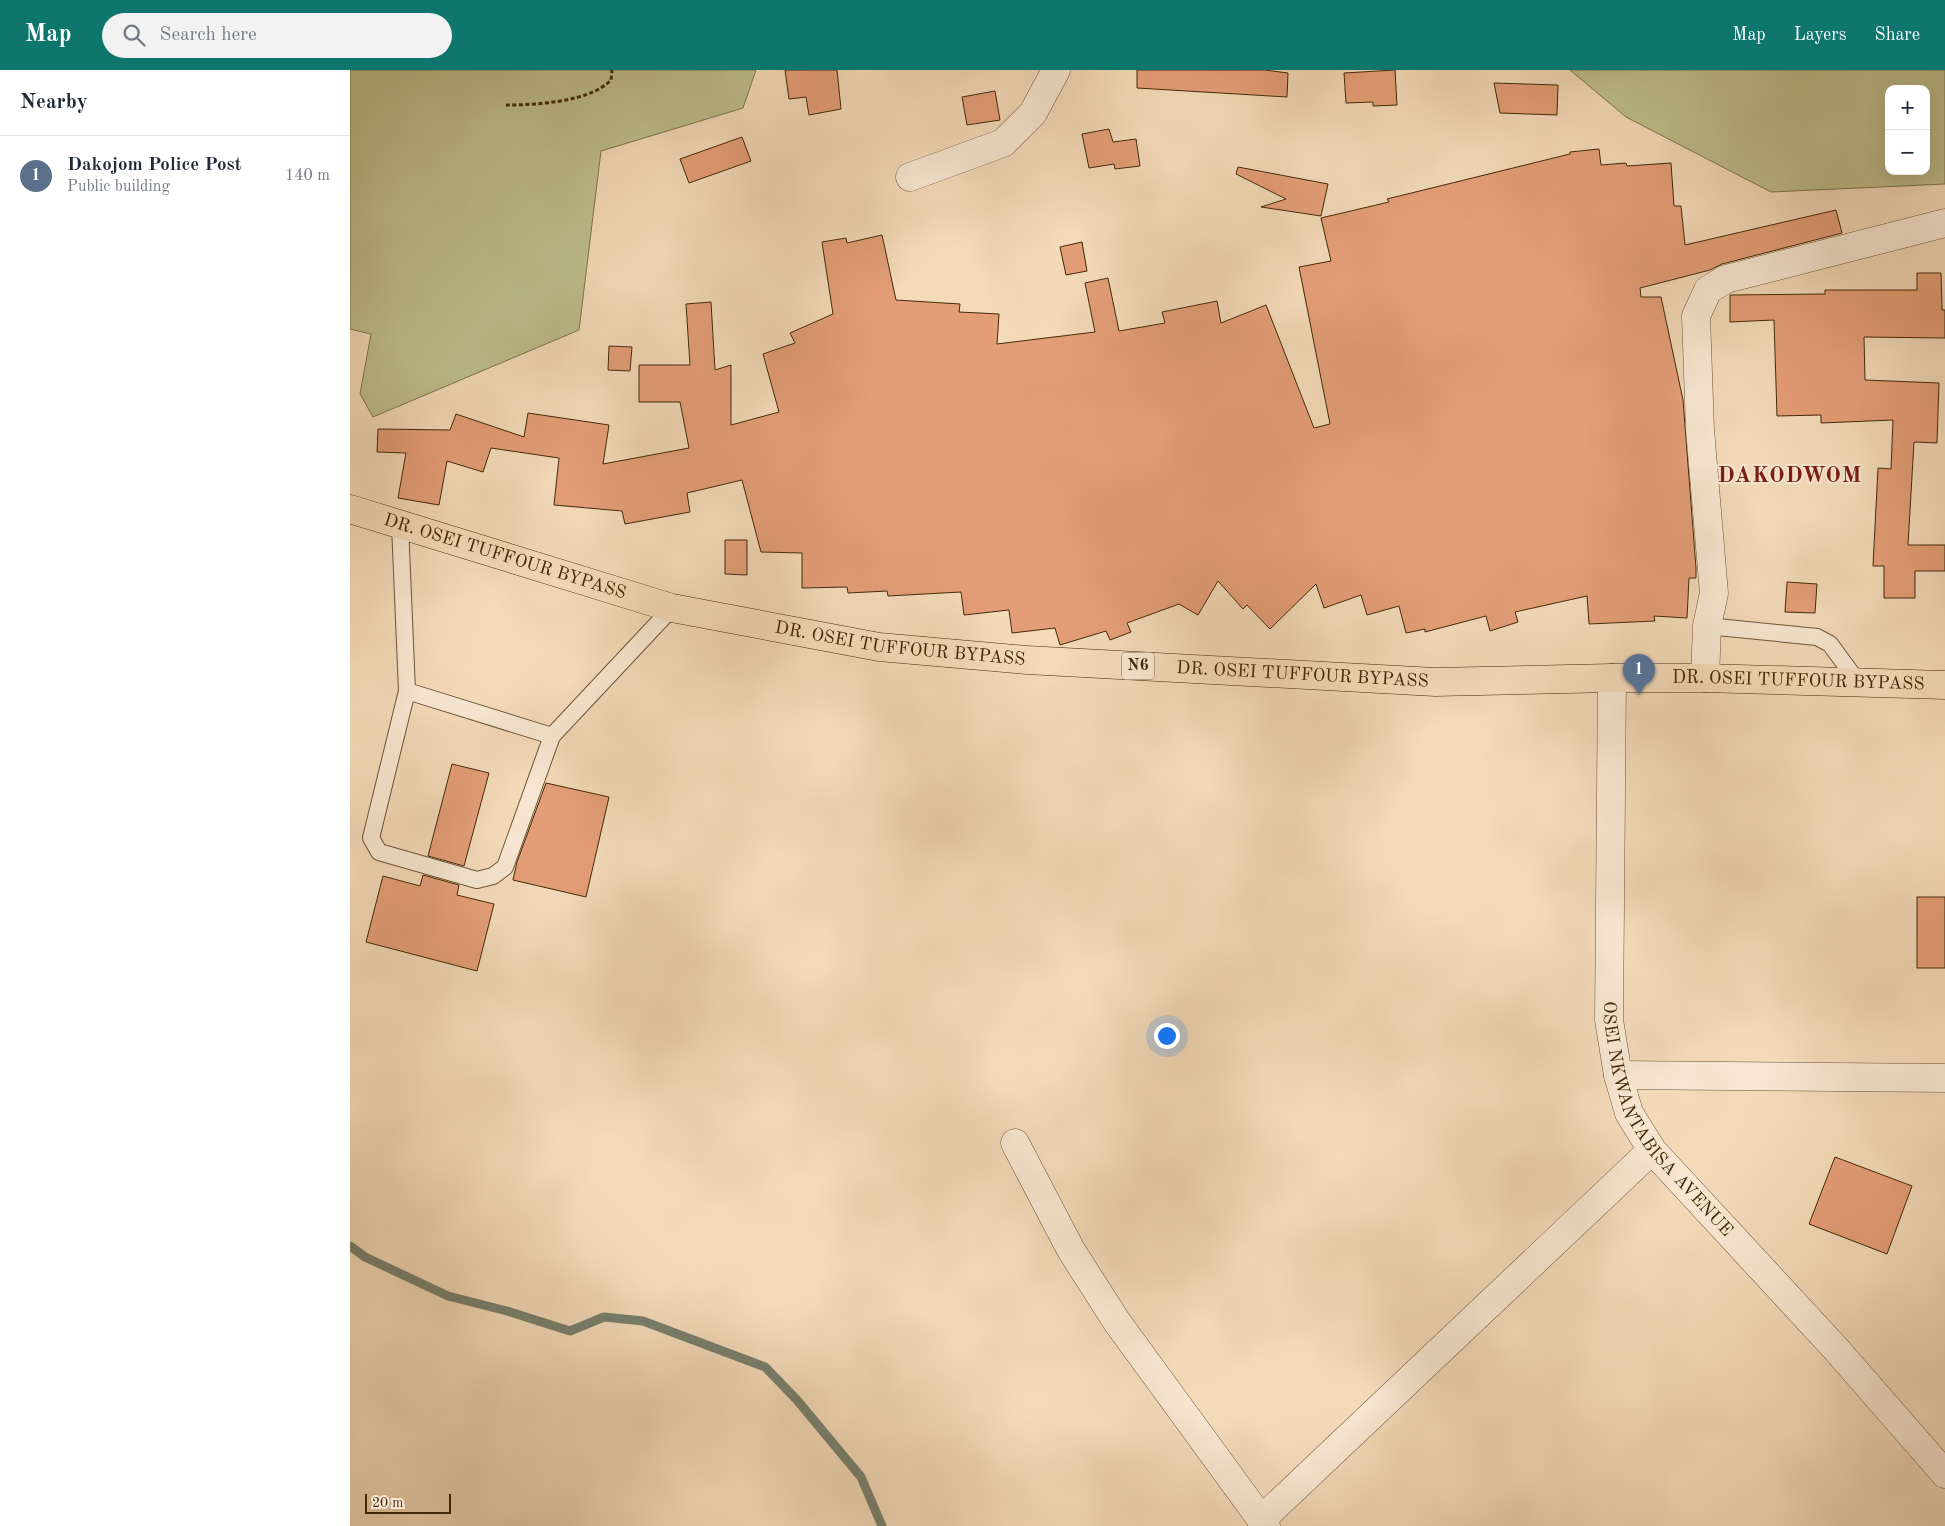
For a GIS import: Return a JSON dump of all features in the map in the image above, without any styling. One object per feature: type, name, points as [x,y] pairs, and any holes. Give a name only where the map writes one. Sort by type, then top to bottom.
[{"type":"highway","name":"DR. OSEI TUFFOUR BYPASS","points":[[350,509],[672,608],[879,647],[1027,660],[1435,682],[1706,678],[1945,685]]},
{"type":"street","points":[[910,177],[1003,143],[1033,113],[1056,70]]},
{"type":"street","points":[[1706,678],[1707,626],[1714,593],[1700,430],[1696,316],[1708,290],[1726,279],[1945,223]]},
{"type":"street","name":"OSEI NKWANTABISA AVENUE","points":[[1612,678],[1609,1020],[1618,1075],[1629,1113],[1652,1150],[1836,1349],[1945,1474]]},
{"type":"street","points":[[1618,1075],[1945,1078]]},
{"type":"street","points":[[1015,1143],[1071,1250],[1112,1314],[1263,1523],[1652,1150]]},
{"type":"lane","points":[[400,525],[407,691],[371,838],[379,852],[477,880],[493,876],[505,867],[552,736],[672,608]]},
{"type":"lane","points":[[1707,626],[1816,637],[1830,644],[1858,682]]},
{"type":"lane","points":[[407,691],[552,736]]},
{"type":"path","points":[[506,105],[527,105],[574,98],[604,88],[611,80],[612,70]]},
{"type":"green space","points":[[350,70],[756,70],[743,108],[601,151],[579,330],[373,417],[360,394],[371,334],[350,329]]},
{"type":"green space","points":[[1570,70],[1945,70],[1945,184],[1771,192],[1626,117]]},
{"type":"building","points":[[785,70],[837,70],[841,109],[809,115],[806,97],[789,99]]},
{"type":"building","points":[[1137,70],[1265,70],[1288,73],[1287,97],[1137,88]]},
{"type":"building","points":[[1395,70],[1397,105],[1373,106],[1373,102],[1346,103],[1344,73]]},
{"type":"building","points":[[1494,83],[1558,85],[1557,115],[1500,113]]},
{"type":"building","points":[[995,91],[1000,120],[967,125],[962,97]]},
{"type":"building","points":[[1109,129],[1113,142],[1136,139],[1140,166],[1115,169],[1114,164],[1089,168],[1082,134]]},
{"type":"building","points":[[742,137],[751,161],[689,183],[680,159]]},
{"type":"building","points":[[1599,149],[1601,165],[1626,163],[1627,166],[1671,163],[1674,206],[1681,206],[1685,245],[1836,210],[1842,233],[1722,264],[1710,270],[1640,288],[1641,297],[1661,297],[1683,400],[1696,568],[1696,578],[1689,578],[1687,618],[1654,616],[1655,621],[1589,624],[1587,596],[1515,612],[1518,622],[1490,631],[1486,616],[1425,632],[1425,629],[1406,633],[1399,606],[1367,615],[1361,595],[1324,608],[1316,584],[1270,629],[1247,605],[1243,609],[1218,581],[1198,615],[1179,604],[1127,623],[1131,632],[1110,640],[1106,631],[1060,645],[1055,628],[1012,633],[1009,610],[964,615],[961,592],[888,596],[887,591],[848,593],[847,587],[802,588],[802,553],[761,552],[742,480],[687,493],[690,512],[625,524],[622,511],[554,505],[559,458],[491,448],[483,472],[447,461],[439,505],[398,498],[406,453],[377,452],[378,429],[450,430],[456,414],[524,437],[528,413],[609,425],[603,464],[689,448],[680,402],[639,402],[639,365],[690,365],[686,304],[711,302],[715,370],[731,365],[731,425],[779,412],[763,354],[795,343],[790,333],[833,314],[822,242],[846,238],[847,243],[882,235],[896,300],[960,304],[959,312],[999,314],[997,344],[1095,332],[1085,283],[1108,278],[1119,331],[1165,323],[1162,312],[1217,301],[1221,323],[1266,305],[1314,428],[1330,424],[1299,267],[1331,261],[1321,218],[1389,202],[1387,199],[1570,154],[1570,152]]},
{"type":"building","points":[[1238,167],[1328,184],[1321,216],[1261,207],[1286,199],[1236,174]]},
{"type":"building","points":[[1082,242],[1087,271],[1066,275],[1060,247]]},
{"type":"building","points":[[1917,273],[1941,273],[1942,310],[1945,310],[1945,338],[1864,337],[1865,380],[1939,383],[1937,443],[1914,442],[1908,545],[1945,545],[1945,571],[1915,571],[1915,598],[1884,598],[1884,566],[1873,566],[1878,468],[1891,469],[1893,420],[1821,423],[1821,415],[1777,416],[1774,320],[1730,322],[1730,295],[1825,294],[1825,290],[1917,290]]},
{"type":"building","points":[[609,346],[632,347],[630,371],[608,370]]},
{"type":"building","points":[[725,540],[747,540],[747,575],[725,574]]},
{"type":"building","points":[[1787,582],[1817,584],[1815,613],[1785,612]]},
{"type":"building","points":[[452,764],[489,773],[464,866],[428,856]]},
{"type":"building","points":[[546,783],[609,797],[586,897],[513,880],[517,862]]},
{"type":"building","points":[[423,875],[459,885],[457,895],[494,904],[477,971],[366,942],[383,876],[420,886]]},
{"type":"building","points":[[1917,897],[1945,897],[1945,968],[1917,968]]},
{"type":"building","points":[[1835,1157],[1912,1186],[1887,1254],[1809,1224]]},
{"type":"waterway","points":[[350,1246],[365,1257],[448,1296],[507,1311],[570,1331],[604,1317],[643,1321],[765,1367],[797,1400],[861,1477],[882,1526]]},
{"type":"place","name":"Dakojom Police Post","points":[[1639,695]]},
{"type":"district","name":"DAKODWOM","points":[[1790,476]]}]
